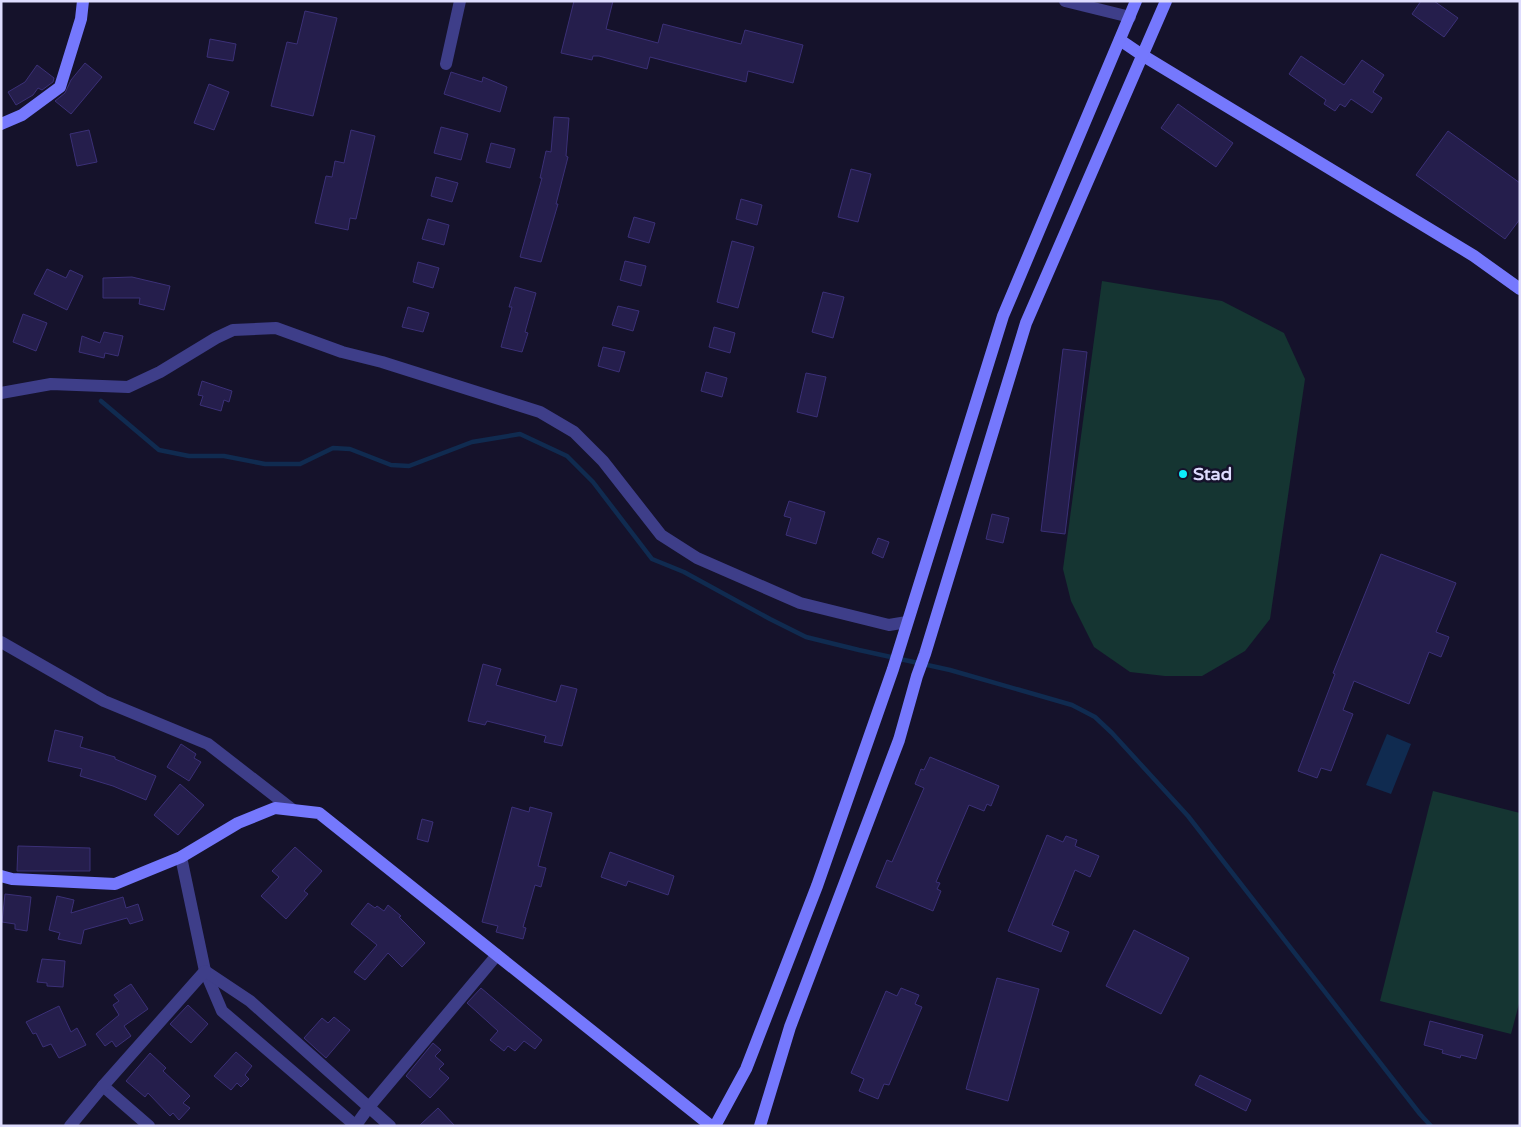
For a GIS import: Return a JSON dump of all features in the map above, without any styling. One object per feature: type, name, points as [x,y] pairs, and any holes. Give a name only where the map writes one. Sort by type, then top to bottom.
[{"type":"street","points":[[1,124],[22,115],[60,87],[81,19],[83,1]]},
{"type":"street","points":[[446,64],[460,1]]},
{"type":"street","points":[[1065,1],[1130,17]]},
{"type":"street","points":[[715,1126],[746,1069],[817,886],[893,668],[1003,316],[1136,1]]},
{"type":"street","points":[[760,1126],[790,1026],[899,740],[1026,323],[1166,1]]},
{"type":"street","points":[[1120,40],[1474,256],[1520,289]]},
{"type":"street","points":[[1,393],[51,384],[128,387],[160,372],[232,330],[276,328],[342,352],[382,362],[540,412],[574,432],[603,461],[661,535],[697,558],[800,602],[889,625],[907,622]]},
{"type":"street","points":[[1,642],[104,701],[208,744],[293,810]]},
{"type":"street","points":[[1,876],[12,879],[115,884],[181,857],[238,823],[275,808],[318,813],[711,1126]]},
{"type":"street","points":[[181,857],[205,971],[222,1011],[356,1126],[369,1107],[496,955]]},
{"type":"street","points":[[70,1126],[205,971]]},
{"type":"street","points":[[205,971],[250,1001],[390,1126]]},
{"type":"street","points":[[103,1086],[149,1126]]},
{"type":"green space","name":"Stad","points":[[1102,281],[1222,301],[1284,333],[1305,379],[1270,619],[1245,651],[1202,676],[1165,676],[1130,672],[1094,647],[1071,601],[1063,569]]},
{"type":"green space","points":[[1433,791],[1520,813],[1520,1000],[1511,1034],[1380,1001]]},
{"type":"water","points":[[1387,734],[1411,744],[1391,794],[1366,785]]},
{"type":"building","points":[[574,1],[613,1],[606,29],[658,43],[663,24],[741,44],[745,30],[803,45],[793,83],[748,71],[746,82],[650,57],[647,69],[599,56],[593,56],[592,60],[561,53]]},
{"type":"building","points":[[1421,1],[1434,1],[1458,18],[1444,37],[1412,14]]},
{"type":"building","points":[[305,11],[337,18],[313,116],[271,106],[287,42],[297,44]]},
{"type":"building","points":[[210,39],[236,44],[233,61],[207,57]]},
{"type":"building","points":[[1301,56],[1344,85],[1362,60],[1384,75],[1373,92],[1382,98],[1372,113],[1351,99],[1345,107],[1340,104],[1335,111],[1324,104],[1326,100],[1289,74]]},
{"type":"building","points":[[85,63],[102,77],[71,114],[55,101],[65,93],[71,80]]},
{"type":"building","points":[[37,65],[54,78],[53,82],[42,90],[38,88],[33,95],[16,105],[8,92],[25,82]]},
{"type":"building","points":[[451,72],[482,82],[483,77],[507,87],[500,112],[444,94]]},
{"type":"building","points":[[209,84],[229,92],[214,130],[194,123]]},
{"type":"building","points":[[1178,104],[1233,143],[1216,167],[1161,128]]},
{"type":"building","points":[[554,117],[569,118],[566,156],[568,157],[556,204],[558,204],[541,262],[520,257],[542,178],[540,178],[546,151],[551,152]]},
{"type":"building","points":[[441,127],[468,134],[461,160],[434,153]]},
{"type":"building","points":[[89,130],[97,162],[77,166],[70,134]]},
{"type":"building","points":[[351,130],[375,136],[356,219],[350,218],[348,230],[315,223],[326,176],[332,177],[335,161],[344,163]]},
{"type":"building","points":[[1448,131],[1520,183],[1520,219],[1505,239],[1416,175]]},
{"type":"building","points":[[491,143],[515,149],[510,168],[486,162]]},
{"type":"building","points":[[851,169],[871,174],[858,222],[838,217]]},
{"type":"building","points":[[436,177],[458,183],[452,202],[431,196]]},
{"type":"building","points":[[741,199],[762,205],[757,225],[736,219]]},
{"type":"building","points":[[634,217],[655,223],[649,243],[628,237]]},
{"type":"building","points":[[428,219],[449,225],[444,245],[422,239]]},
{"type":"building","points":[[732,241],[754,247],[738,308],[717,302]]},
{"type":"building","points":[[625,261],[646,266],[641,286],[620,280]]},
{"type":"building","points":[[418,262],[439,268],[433,288],[413,282]]},
{"type":"building","points":[[47,269],[66,278],[70,270],[83,276],[67,310],[34,294]]},
{"type":"building","points":[[132,277],[170,286],[164,310],[139,304],[140,298],[103,298],[103,278]]},
{"type":"building","points":[[515,287],[536,293],[525,332],[528,333],[522,352],[501,347],[512,307],[509,307]]},
{"type":"building","points":[[823,292],[844,297],[833,338],[812,332]]},
{"type":"building","points":[[618,306],[639,311],[633,331],[612,325]]},
{"type":"building","points":[[408,307],[429,313],[423,332],[402,327]]},
{"type":"building","points":[[23,314],[47,323],[36,351],[13,342]]},
{"type":"building","points":[[714,327],[735,333],[730,353],[709,347]]},
{"type":"building","points":[[104,332],[123,336],[118,356],[105,353],[104,358],[79,352],[82,336],[100,343]]},
{"type":"building","points":[[603,347],[625,352],[619,372],[598,366]]},
{"type":"building","points":[[1063,349],[1087,352],[1065,534],[1041,531]]},
{"type":"building","points":[[706,372],[727,378],[722,397],[701,391]]},
{"type":"building","points":[[806,373],[826,377],[817,417],[797,412]]},
{"type":"building","points":[[202,381],[232,391],[229,402],[224,400],[221,411],[200,405],[203,396],[198,395]]},
{"type":"building","points":[[789,501],[825,512],[816,544],[786,535],[791,518],[784,516]]},
{"type":"building","points":[[992,514],[1009,518],[1003,543],[986,539]]},
{"type":"building","points":[[878,538],[889,542],[883,558],[872,553]]},
{"type":"building","points":[[1381,554],[1456,583],[1436,632],[1449,637],[1441,657],[1429,652],[1409,704],[1354,681],[1343,710],[1353,714],[1331,771],[1321,768],[1317,778],[1298,771],[1335,674],[1333,673]]},
{"type":"building","points":[[483,664],[501,669],[496,685],[556,702],[561,685],[577,689],[562,746],[544,742],[546,736],[487,721],[485,725],[468,721]]},
{"type":"building","points":[[55,730],[83,737],[80,747],[115,757],[115,759],[156,776],[146,800],[113,786],[80,776],[82,769],[48,761]]},
{"type":"building","points":[[181,744],[196,754],[194,758],[201,762],[189,781],[167,767]]},
{"type":"building","points":[[930,757],[999,786],[991,806],[987,804],[984,811],[969,805],[936,882],[940,883],[937,889],[941,891],[933,911],[876,887],[887,860],[892,862],[924,788],[915,784],[921,769],[924,770]]},
{"type":"building","points":[[180,784],[204,805],[178,835],[154,815]]},
{"type":"building","points":[[512,807],[529,812],[530,807],[552,813],[538,866],[546,868],[541,887],[535,885],[523,927],[526,928],[523,939],[496,932],[498,926],[482,922]]},
{"type":"building","points":[[422,819],[433,822],[428,842],[417,839]]},
{"type":"building","points":[[1047,835],[1063,842],[1066,836],[1077,840],[1075,846],[1099,856],[1090,877],[1075,870],[1052,925],[1069,932],[1061,952],[1008,931]]},
{"type":"building","points":[[18,846],[90,848],[90,871],[17,871]]},
{"type":"building","points":[[295,847],[322,871],[304,891],[308,894],[286,919],[261,896],[279,877],[272,871]]},
{"type":"building","points":[[610,852],[674,876],[668,895],[628,881],[626,886],[601,877]]},
{"type":"building","points":[[5,894],[31,897],[27,931],[15,929],[15,924],[2,922]]},
{"type":"building","points":[[57,896],[74,900],[71,913],[123,897],[126,908],[138,904],[143,920],[130,924],[127,918],[84,930],[81,944],[58,939],[60,933],[49,930]]},
{"type":"building","points":[[368,903],[384,911],[388,905],[401,916],[399,917],[425,943],[402,967],[388,953],[365,980],[354,972],[377,945],[351,924]]},
{"type":"building","points":[[1134,930],[1189,958],[1161,1014],[1106,986]]},
{"type":"building","points":[[42,959],[65,961],[63,987],[47,986],[47,983],[37,982]]},
{"type":"building","points":[[997,978],[1039,989],[1008,1101],[966,1089]]},
{"type":"building","points":[[131,984],[148,1009],[124,1026],[131,1036],[116,1047],[112,1041],[105,1046],[96,1034],[119,1015],[113,1005],[119,1001],[114,995]]},
{"type":"building","points":[[481,988],[542,1040],[535,1049],[524,1041],[515,1051],[508,1046],[504,1051],[490,1040],[498,1031],[467,1003]]},
{"type":"building","points":[[901,988],[919,995],[915,1004],[922,1007],[889,1085],[884,1084],[878,1099],[859,1091],[864,1079],[851,1073],[886,991],[897,996]]},
{"type":"building","points":[[188,1005],[208,1024],[191,1043],[170,1024]]},
{"type":"building","points":[[59,1006],[71,1032],[77,1028],[86,1045],[59,1058],[51,1044],[43,1047],[36,1033],[33,1034],[26,1022]]},
{"type":"building","points":[[334,1017],[350,1030],[326,1058],[304,1038],[322,1018],[328,1023]]},
{"type":"building","points":[[1430,1021],[1483,1035],[1476,1059],[1461,1055],[1460,1058],[1442,1053],[1443,1050],[1424,1045]]},
{"type":"building","points":[[433,1043],[441,1050],[435,1056],[444,1064],[439,1069],[449,1078],[430,1098],[406,1076]]},
{"type":"building","points":[[236,1052],[252,1066],[245,1075],[249,1079],[241,1087],[237,1083],[231,1090],[214,1076]]},
{"type":"building","points":[[150,1053],[166,1068],[163,1071],[190,1096],[183,1103],[190,1108],[179,1120],[173,1113],[170,1116],[148,1093],[145,1097],[126,1081]]},
{"type":"building","points":[[1200,1075],[1251,1100],[1246,1111],[1195,1085]]},
{"type":"building","points":[[438,1108],[455,1126],[419,1126]]},
{"type":"waterway","points":[[101,401],[159,450],[189,456],[224,456],[265,464],[300,464],[333,448],[350,449],[391,465],[409,466],[472,442],[520,434],[567,456],[593,482],[652,559],[684,572],[806,637],[950,670],[1072,705],[1095,717],[1188,816],[1431,1126]]},
{"type":"place","name":"Stad","points":[[1183,474]]}]
